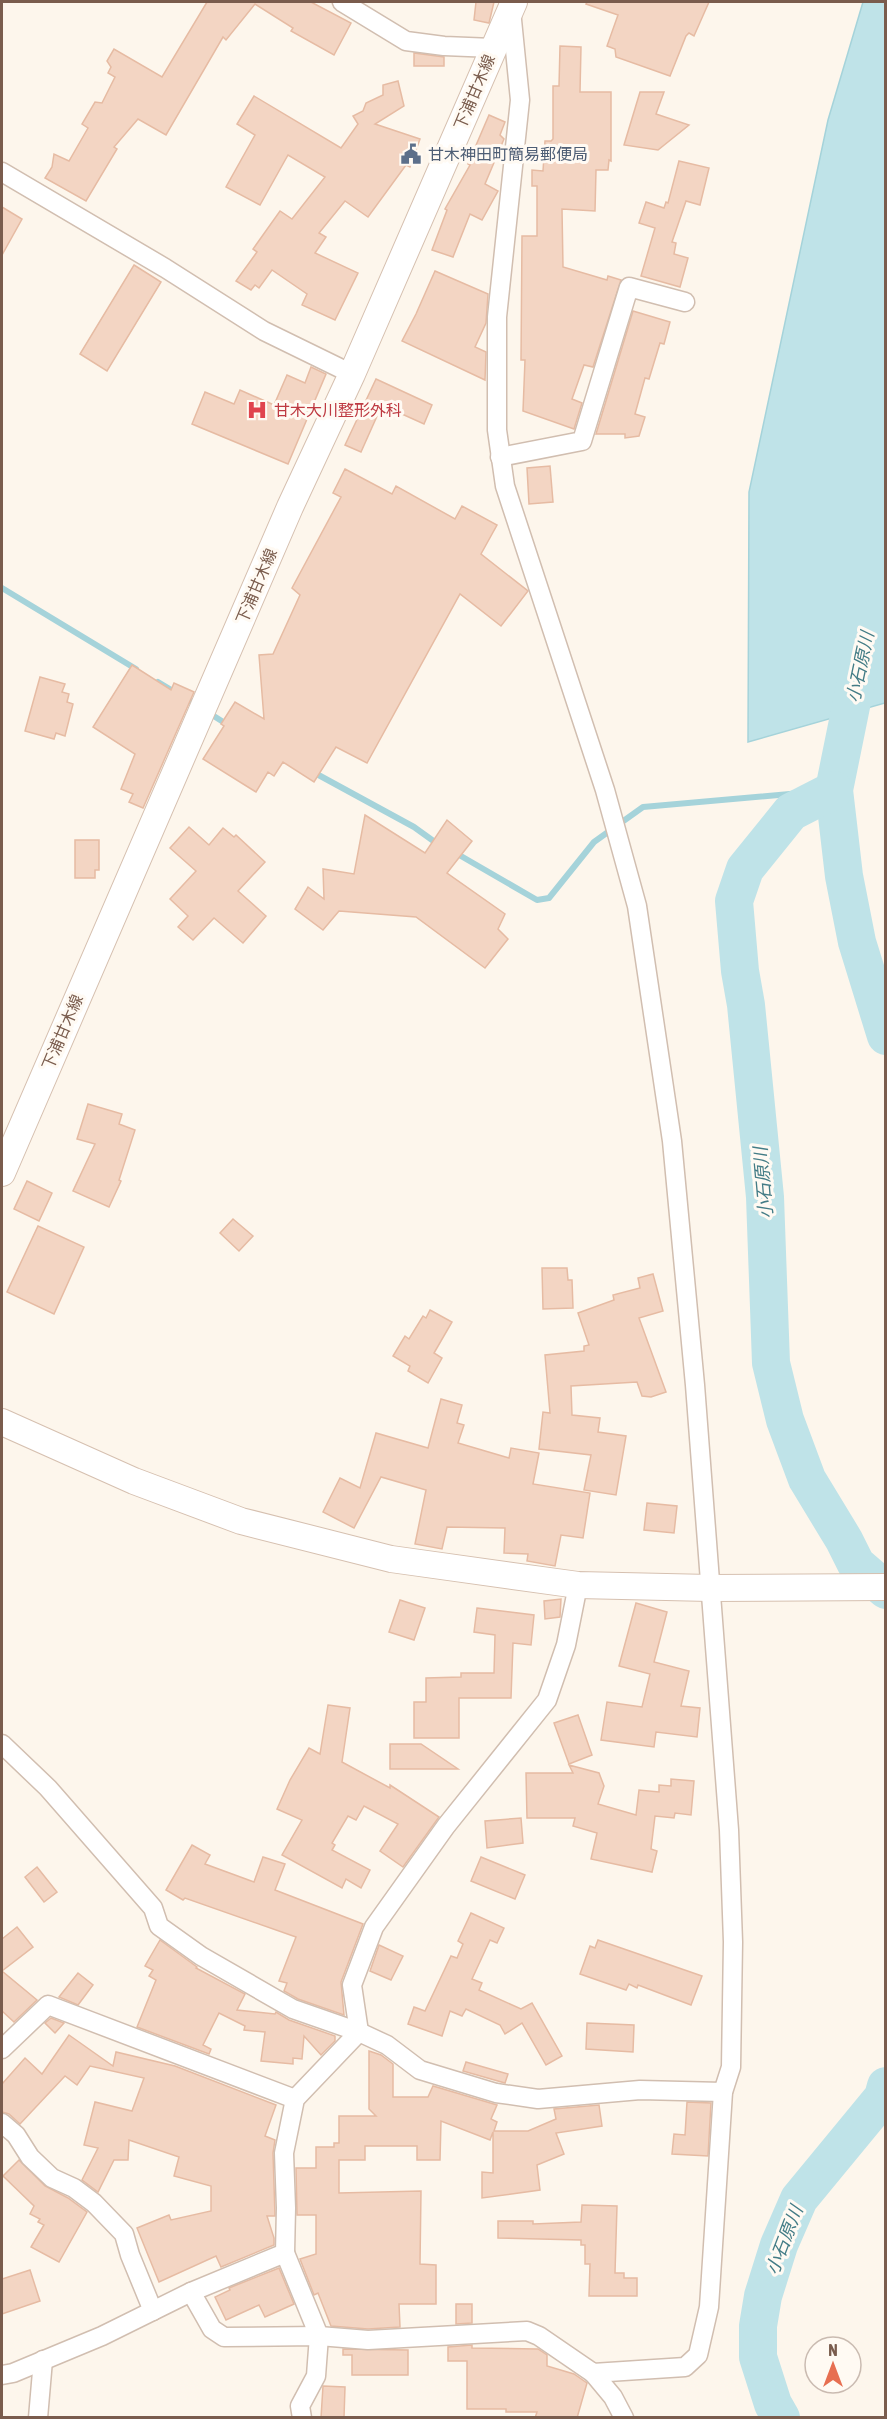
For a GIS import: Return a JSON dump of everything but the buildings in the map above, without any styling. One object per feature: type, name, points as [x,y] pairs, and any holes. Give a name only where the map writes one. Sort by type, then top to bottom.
[{"type":"main road","name":"下浦甘木線","points":[[2,1173],[290,507],[352,374],[512,5]]},
{"type":"main road","points":[[2,1422],[134,1481],[241,1521],[391,1559],[578,1585],[716,1588],[885,1587]]},
{"type":"street","points":[[342,2],[406,41],[444,46],[493,48]]},
{"type":"street","points":[[512,5],[520,100],[496,317],[496,430],[504,486],[605,790],[637,906],[672,1141],[716,1588],[733,1942],[731,2067],[723,2092],[709,2307],[698,2355],[685,2367],[593,2373]]},
{"type":"street","points":[[2,172],[165,268],[264,332],[352,374]]},
{"type":"street","points":[[500,457],[582,441],[628,287],[685,302]]},
{"type":"street","points":[[359,2032],[352,1985],[374,1927],[446,1826],[547,1700],[566,1645],[578,1585]]},
{"type":"street","points":[[2,1744],[48,1788],[153,1908],[159,1926],[201,1956],[293,2009],[359,2032],[387,2045],[420,2070],[496,2093],[538,2099],[640,2090],[723,2092]]},
{"type":"street","points":[[2,2049],[48,2005],[295,2099]]},
{"type":"street","points":[[302,2418],[300,2406],[316,2376],[319,2336],[285,2253],[284,2153],[295,2099],[359,2032]]},
{"type":"street","points":[[2,2123],[16,2135],[30,2157],[52,2178],[74,2188],[94,2202],[124,2234],[153,2311]]},
{"type":"street","points":[[2,2375],[13,2373],[102,2336],[191,2292],[285,2253]]},
{"type":"street","points":[[191,2292],[212,2329],[224,2337],[319,2336],[377,2339],[527,2331],[540,2336],[593,2373],[613,2397],[624,2418]]},
{"type":"street","points":[[38,2418],[43,2360]]},
{"type":"water","points":[[863,2],[886,2],[885,703],[748,742],[749,492],[828,120]]},
{"type":"waterway","points":[[2,588],[136,669]]},
{"type":"waterway","name":"小石原川","points":[[860,662],[834,790],[844,876],[857,942],[886,1036]]},
{"type":"waterway","points":[[158,682],[198,706]]},
{"type":"waterway","points":[[209,713],[228,725]]},
{"type":"waterway","points":[[313,772],[414,827],[439,845]]},
{"type":"waterway","points":[[454,852],[537,900],[549,898],[594,842],[643,807],[834,790]]},
{"type":"waterway","name":"小石原川","points":[[834,790],[791,812],[745,869],[734,901],[765,1197],[771,1363],[785,1420],[807,1479],[856,1564],[886,1590]]},
{"type":"waterway","name":"小石原川","points":[[781,2418],[773,2404],[758,2357],[758,2326],[763,2296],[779,2245],[799,2199],[883,2097],[886,2086]]},
{"type":"place","name":"甘木神田町簡易郵便局","points":[[411,154]]},
{"type":"place","name":"甘木大川整形外科","points":[[257,410]]}]
